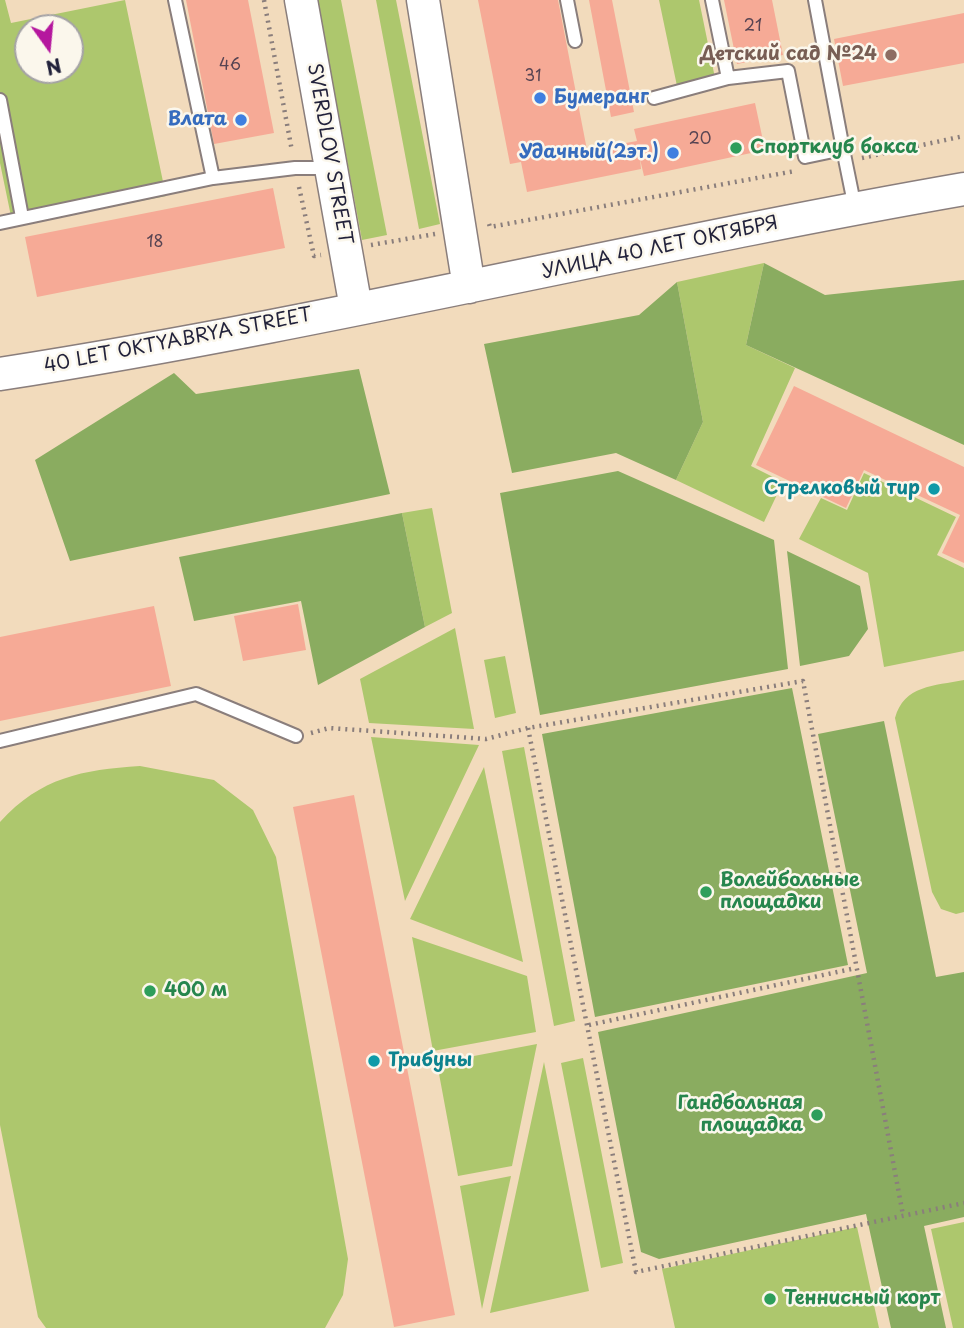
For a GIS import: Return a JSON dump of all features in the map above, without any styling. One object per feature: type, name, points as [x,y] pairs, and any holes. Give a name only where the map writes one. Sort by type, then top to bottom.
[{"type":"street","name":"SVERDLOV STREET","points":[[301,0],[356,308]]},
{"type":"street","points":[[423,0],[470,287]]},
{"type":"street","name":"УЛИЦА 40 ЛЕТ ОКТЯБРЯ","points":[[356,308],[964,189]]},
{"type":"street","name":"40 LET OKTYABRYA STREET","points":[[0,374],[356,308]]},
{"type":"lane","points":[[175,0],[213,178]]},
{"type":"lane","points":[[567,0],[575,41]]},
{"type":"lane","points":[[712,0],[728,78]]},
{"type":"lane","points":[[815,0],[856,208]]},
{"type":"lane","points":[[654,98],[728,78],[788,71],[805,157],[845,155]]},
{"type":"lane","points":[[0,100],[22,217]]},
{"type":"lane","points":[[0,223],[213,178],[295,168],[332,168]]},
{"type":"lane","points":[[0,741],[196,694],[296,736]]},
{"type":"path","points":[[487,213],[490,226],[845,155],[964,136]]},
{"type":"path","points":[[296,736],[329,728],[486,739],[528,728],[803,681],[903,1215]]},
{"type":"path","points":[[528,728],[636,1272],[964,1203]]},
{"type":"path","points":[[589,1025],[856,968]]},
{"type":"green space","points":[[0,0],[5,0],[11,23],[14,22],[14,84],[84,84],[84,14],[56,14],[125,0],[166,196],[13,226],[0,163]]},
{"type":"green space","points":[[317,0],[341,0],[387,235],[362,240]]},
{"type":"green space","points":[[376,0],[396,0],[440,224],[419,229]]},
{"type":"green space","points":[[659,0],[699,0],[715,78],[677,86]]},
{"type":"green space","points":[[764,263],[746,345],[795,368],[751,466],[783,482],[764,522],[676,480],[703,422],[677,282]]},
{"type":"green space","points":[[764,263],[825,295],[964,280],[964,445],[746,345]]},
{"type":"green space","points":[[677,282],[703,422],[676,480],[616,453],[512,473],[484,344],[639,315]]},
{"type":"green space","points":[[359,369],[390,494],[70,561],[35,460],[174,373],[196,394]]},
{"type":"green space","points":[[618,471],[774,540],[788,669],[540,715],[500,493]]},
{"type":"green space","points":[[864,473],[956,517],[937,555],[964,568],[964,651],[884,667],[868,573],[799,539],[821,498],[847,510]]},
{"type":"green space","points":[[432,508],[452,613],[425,627],[402,513]]},
{"type":"green space","points":[[402,513],[425,627],[318,685],[301,601],[194,621],[179,557]]},
{"type":"green space","points":[[787,551],[860,586],[868,629],[849,656],[800,666]]},
{"type":"green space","points":[[455,628],[474,729],[369,723],[360,679]]},
{"type":"green space","points":[[505,656],[516,713],[495,718],[484,660]]},
{"type":"green space","points":[[964,680],[964,912],[956,914],[941,909],[932,892],[895,718],[899,707],[913,693],[931,686]]},
{"type":"green space","points":[[792,688],[848,965],[595,1017],[542,734]]},
{"type":"green space","points":[[884,721],[936,977],[964,972],[964,1217],[924,1226],[946,1328],[891,1328],[866,1214],[659,1259],[641,1252],[598,1032],[867,973],[818,734]]},
{"type":"green space","points":[[371,737],[479,745],[405,901]]},
{"type":"green space","points":[[524,747],[575,1021],[554,1026],[502,751]]},
{"type":"green space","name":"400 м","points":[[140,766],[214,780],[253,810],[276,857],[348,1259],[343,1295],[325,1328],[46,1328],[38,1317],[0,1125],[0,822],[31,795],[64,779],[99,770]]},
{"type":"green space","points":[[484,767],[523,962],[410,919]]},
{"type":"green space","points":[[412,937],[527,976],[536,1032],[433,1051]]},
{"type":"green space","points":[[537,1044],[512,1166],[458,1176],[437,1063]]},
{"type":"green space","points":[[583,1058],[623,1263],[601,1268],[561,1063]]},
{"type":"green space","points":[[544,1062],[589,1291],[490,1313]]},
{"type":"green space","points":[[511,1176],[482,1309],[460,1186]]},
{"type":"green space","points":[[964,1222],[964,1328],[953,1328],[931,1229]]},
{"type":"green space","name":"Теннисный корт","points":[[857,1227],[879,1328],[675,1328],[662,1269]]},
{"type":"building","points":[[186,0],[248,0],[274,133],[214,144]]},
{"type":"building","points":[[478,0],[558,0],[587,150],[637,141],[634,129],[755,103],[765,150],[644,176],[640,159],[641,169],[527,192],[521,162],[510,164]]},
{"type":"building","points":[[589,0],[612,0],[634,112],[611,117]]},
{"type":"building","points":[[724,0],[772,0],[783,55],[737,64]]},
{"type":"building","points":[[964,13],[964,63],[843,86],[834,39]]},
{"type":"building","points":[[273,188],[285,248],[37,297],[25,237]]},
{"type":"building","name":"Стрелковый тир","points":[[794,386],[964,467],[964,563],[942,553],[960,515],[864,470],[846,508],[756,465]]},
{"type":"building","points":[[298,604],[306,650],[243,661],[234,616]]},
{"type":"building","points":[[154,606],[171,686],[0,721],[0,637]]},
{"type":"building","name":"Трибуны","points":[[354,795],[455,1315],[394,1327],[293,807]]},
{"type":"place","name":"Детский сад №24","points":[[891,55]]},
{"type":"place","name":"Бумеранг","points":[[540,98]]},
{"type":"place","name":"Влата","points":[[241,120]]},
{"type":"place","name":"Спортклуб бокса","points":[[736,148]]},
{"type":"place","name":"Удачный(2эт.)","points":[[673,153]]},
{"type":"place","name":"Стрелковый тир","points":[[934,489]]},
{"type":"place","name":"Волейбольные площадки","points":[[706,892]]},
{"type":"place","name":"400 м","points":[[150,991]]},
{"type":"place","name":"Трибуны","points":[[374,1061]]},
{"type":"place","name":"Гандбольная площадка","points":[[817,1115]]},
{"type":"place","name":"Теннисный корт","points":[[770,1299]]}]
